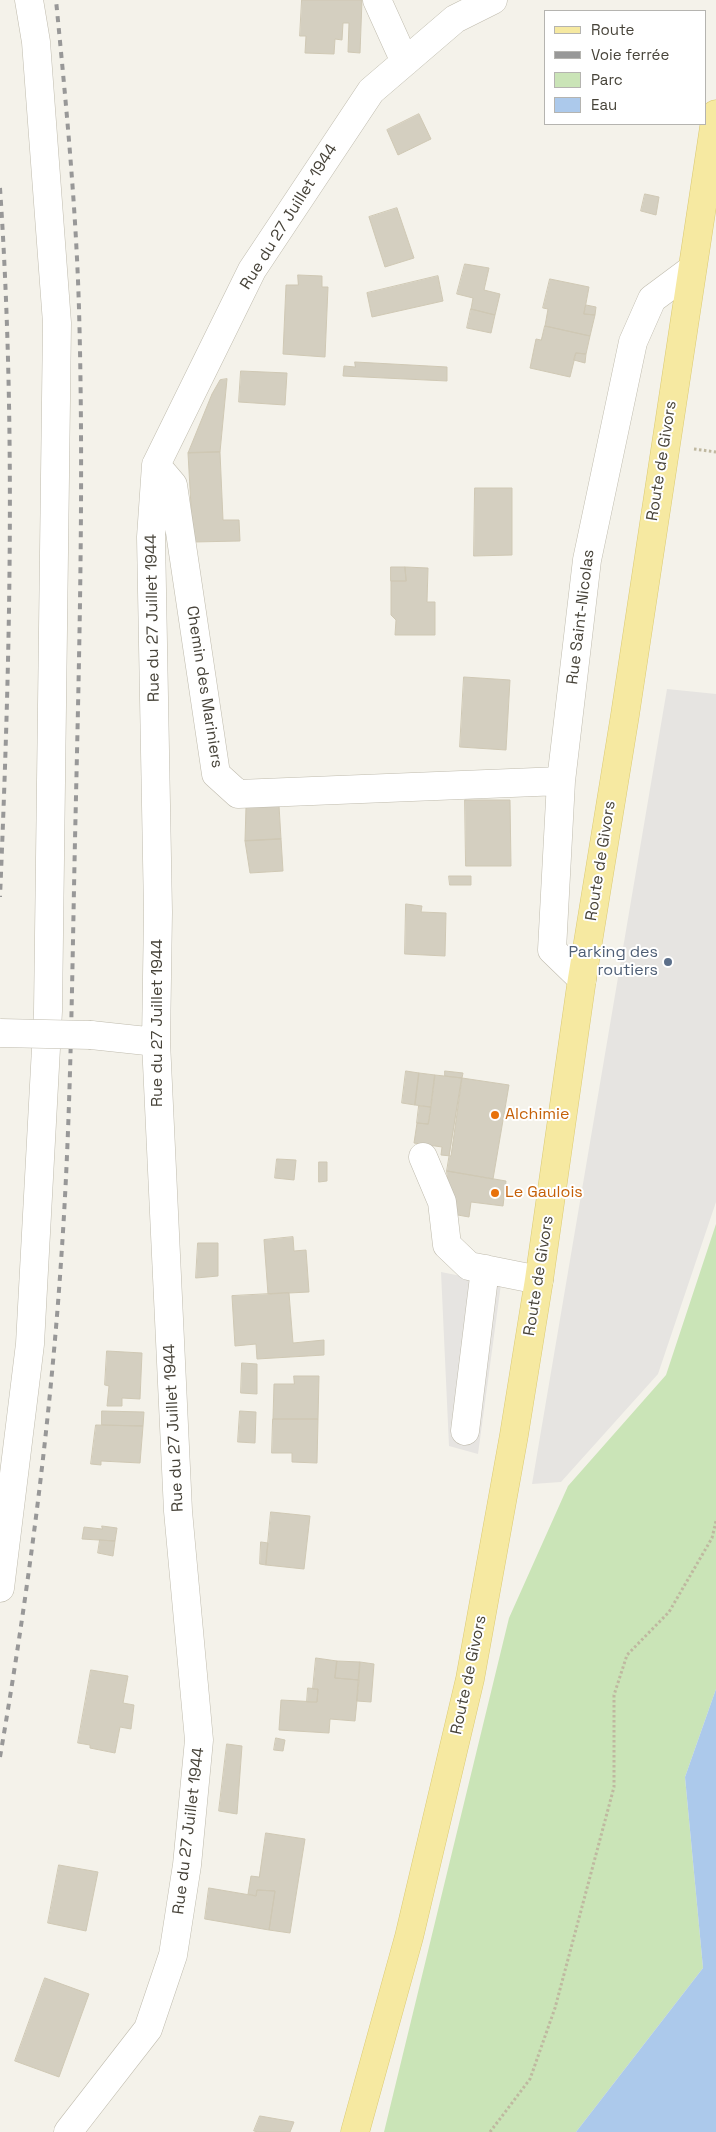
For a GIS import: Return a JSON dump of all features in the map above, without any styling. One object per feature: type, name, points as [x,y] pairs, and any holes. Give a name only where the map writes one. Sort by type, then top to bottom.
[{"type":"main road","name":"Route de Givors","points":[[355,2132],[409,1937],[470,1679],[514,1436],[539,1280],[582,980],[625,715],[716,114]]},
{"type":"street","points":[[0,1588],[30,1344],[48,1011],[57,323],[36,42],[28,0]]},
{"type":"street","points":[[377,0],[405,62]]},
{"type":"street","name":"Rue du 27 Juillet 1944","points":[[68,2132],[148,2029],[173,1955],[187,1865],[199,1740],[178,1511],[156,1042],[158,912],[151,537],[156,465],[252,270],[371,91],[455,19],[493,0]]},
{"type":"street","name":"Rue Saint-Nicolas","points":[[582,980],[552,950],[561,781],[587,560],[633,342],[652,299],[691,270]]},
{"type":"street","name":"Chemin des Mariniers","points":[[156,465],[173,485],[216,774],[238,794],[561,781]]},
{"type":"street","points":[[0,1032],[91,1035],[156,1042]]},
{"type":"street","points":[[424,1157],[442,1202],[448,1245],[469,1266],[539,1280]]},
{"type":"street","points":[[465,1431],[485,1269]]},
{"type":"path","points":[[490,2132],[530,2079],[555,2008],[614,1787],[614,1695],[628,1655],[668,1612],[712,1538],[716,1521]]},
{"type":"green space","points":[[716,1224],[716,1689],[685,1777],[703,1968],[576,2132],[384,2132],[509,1618],[568,1486],[666,1375]]},
{"type":"shaded area","name":"Parking des routiers","points":[[667,689],[716,694],[716,1202],[658,1374],[561,1482],[532,1484]]},
{"type":"shaded area","points":[[441,1272],[501,1284],[478,1454],[449,1446]]},
{"type":"water","points":[[716,1689],[716,2132],[576,2132],[703,1968],[685,1777]]},
{"type":"building","points":[[302,0],[362,0],[360,53],[348,52],[349,23],[343,23],[342,40],[335,39],[334,54],[305,53],[306,36],[300,36]]},
{"type":"building","points":[[419,114],[431,139],[398,155],[387,130]]},
{"type":"building","points":[[645,194],[659,197],[656,215],[641,211]]},
{"type":"building","points":[[397,208],[414,258],[385,267],[369,217]]},
{"type":"building","points":[[465,264],[489,268],[484,290],[500,294],[495,315],[471,309],[473,298],[457,294]]},
{"type":"building","points":[[298,275],[322,276],[322,287],[328,287],[325,357],[283,354],[286,285],[298,285]]},
{"type":"building","points":[[438,276],[443,301],[372,317],[367,293]]},
{"type":"building","points":[[550,279],[589,287],[584,314],[595,315],[590,336],[545,326],[548,309],[543,308]]},
{"type":"building","points":[[586,305],[596,307],[595,315],[584,314]]},
{"type":"building","points":[[471,309],[495,315],[491,333],[467,328]]},
{"type":"building","points":[[545,326],[590,336],[586,354],[576,353],[570,377],[530,368],[536,339],[541,340]]},
{"type":"building","points":[[576,353],[586,354],[585,363],[574,360]]},
{"type":"building","points":[[355,362],[447,367],[447,381],[343,376],[344,366],[355,367]]},
{"type":"building","points":[[241,371],[287,373],[285,405],[239,402]]},
{"type":"building","points":[[227,379],[220,452],[188,453],[212,394],[220,380]]},
{"type":"building","points":[[220,452],[223,520],[239,520],[240,541],[193,542],[188,453]]},
{"type":"building","points":[[475,488],[512,488],[512,555],[474,556]]},
{"type":"building","points":[[391,567],[405,567],[406,581],[391,581]]},
{"type":"building","points":[[405,567],[428,568],[427,602],[435,602],[435,635],[395,635],[396,620],[391,615],[391,581],[406,581]]},
{"type":"building","points":[[464,677],[510,680],[506,750],[460,747]]},
{"type":"building","points":[[465,800],[510,800],[511,866],[466,866]]},
{"type":"building","points":[[279,805],[281,839],[245,841],[246,807]]},
{"type":"building","points":[[281,839],[283,871],[250,873],[245,841]]},
{"type":"building","points":[[449,876],[471,876],[471,885],[450,885]]},
{"type":"building","points":[[406,904],[422,906],[421,912],[446,913],[445,956],[405,954]]},
{"type":"building","points":[[406,1071],[419,1073],[415,1105],[402,1103]]},
{"type":"building","points":[[445,1071],[463,1073],[462,1078],[445,1076]]},
{"type":"building","points":[[419,1073],[435,1075],[431,1107],[415,1105]]},
{"type":"building","points":[[435,1075],[462,1078],[451,1156],[441,1155],[442,1147],[414,1143],[417,1123],[428,1124]]},
{"type":"building","points":[[462,1078],[509,1085],[493,1179],[447,1171]]},
{"type":"building","points":[[419,1106],[431,1107],[428,1124],[417,1123]]},
{"type":"building","points":[[277,1159],[296,1160],[294,1180],[275,1178]]},
{"type":"building","points":[[319,1162],[327,1162],[327,1181],[319,1182]]},
{"type":"building","points":[[447,1171],[506,1181],[503,1206],[471,1202],[469,1217],[452,1214]]},
{"type":"building","points":[[293,1237],[294,1251],[306,1250],[309,1292],[268,1294],[264,1240]]},
{"type":"building","points":[[198,1243],[218,1243],[218,1276],[196,1278]]},
{"type":"building","points":[[289,1293],[293,1343],[324,1340],[324,1355],[257,1359],[256,1344],[235,1346],[232,1296]]},
{"type":"building","points":[[107,1351],[142,1353],[140,1399],[122,1398],[122,1406],[107,1406],[109,1386],[105,1385]]},
{"type":"building","points":[[242,1363],[257,1364],[257,1394],[241,1393]]},
{"type":"building","points":[[294,1376],[319,1376],[318,1419],[273,1419],[274,1384],[294,1384]]},
{"type":"building","points":[[102,1411],[144,1412],[143,1426],[102,1425]]},
{"type":"building","points":[[240,1411],[256,1412],[255,1443],[238,1442]]},
{"type":"building","points":[[273,1419],[318,1419],[317,1463],[292,1462],[292,1453],[272,1453]]},
{"type":"building","points":[[96,1425],[143,1426],[140,1463],[101,1461],[101,1465],[91,1464]]},
{"type":"building","points":[[271,1512],[310,1516],[304,1569],[266,1565]]},
{"type":"building","points":[[102,1526],[117,1528],[115,1541],[82,1539],[84,1527],[102,1529]]},
{"type":"building","points":[[100,1540],[115,1541],[113,1556],[98,1553]]},
{"type":"building","points":[[261,1542],[268,1543],[266,1565],[260,1564]]},
{"type":"building","points":[[316,1658],[337,1661],[335,1678],[359,1680],[355,1721],[330,1719],[329,1733],[279,1730],[281,1700],[317,1702],[318,1689],[313,1689]]},
{"type":"building","points":[[337,1661],[360,1662],[359,1680],[335,1678]]},
{"type":"building","points":[[360,1662],[374,1664],[371,1702],[357,1701]]},
{"type":"building","points":[[91,1670],[128,1676],[123,1703],[134,1705],[131,1729],[120,1727],[115,1753],[90,1748],[90,1745],[78,1743]]},
{"type":"building","points":[[308,1688],[318,1689],[317,1702],[307,1702]]},
{"type":"building","points":[[276,1738],[285,1740],[283,1751],[274,1750]]},
{"type":"building","points":[[227,1744],[242,1746],[237,1814],[219,1811]]},
{"type":"building","points":[[266,1833],[305,1839],[290,1933],[269,1930],[275,1891],[257,1890],[256,1896],[248,1894],[251,1876],[259,1877]]},
{"type":"building","points":[[59,1865],[98,1872],[86,1931],[48,1923]]},
{"type":"building","points":[[209,1888],[256,1896],[257,1890],[275,1891],[269,1930],[205,1919]]},
{"type":"building","points":[[45,1978],[89,1994],[59,2077],[15,2061]]},
{"type":"building","points":[[260,2116],[294,2122],[290,2132],[254,2131]]},
{"type":"railway","points":[[0,1757],[38,1503],[52,1375],[62,1247],[69,1095],[81,442],[78,270],[67,116],[56,0]]},
{"type":"railway","points":[[0,188],[5,277],[10,454],[9,631],[0,897]]},
{"type":"place","name":"Parking des routiers","points":[[668,962]]},
{"type":"place","name":"Alchimie","points":[[495,1115]]},
{"type":"place","name":"Le Gaulois","points":[[495,1193]]}]
